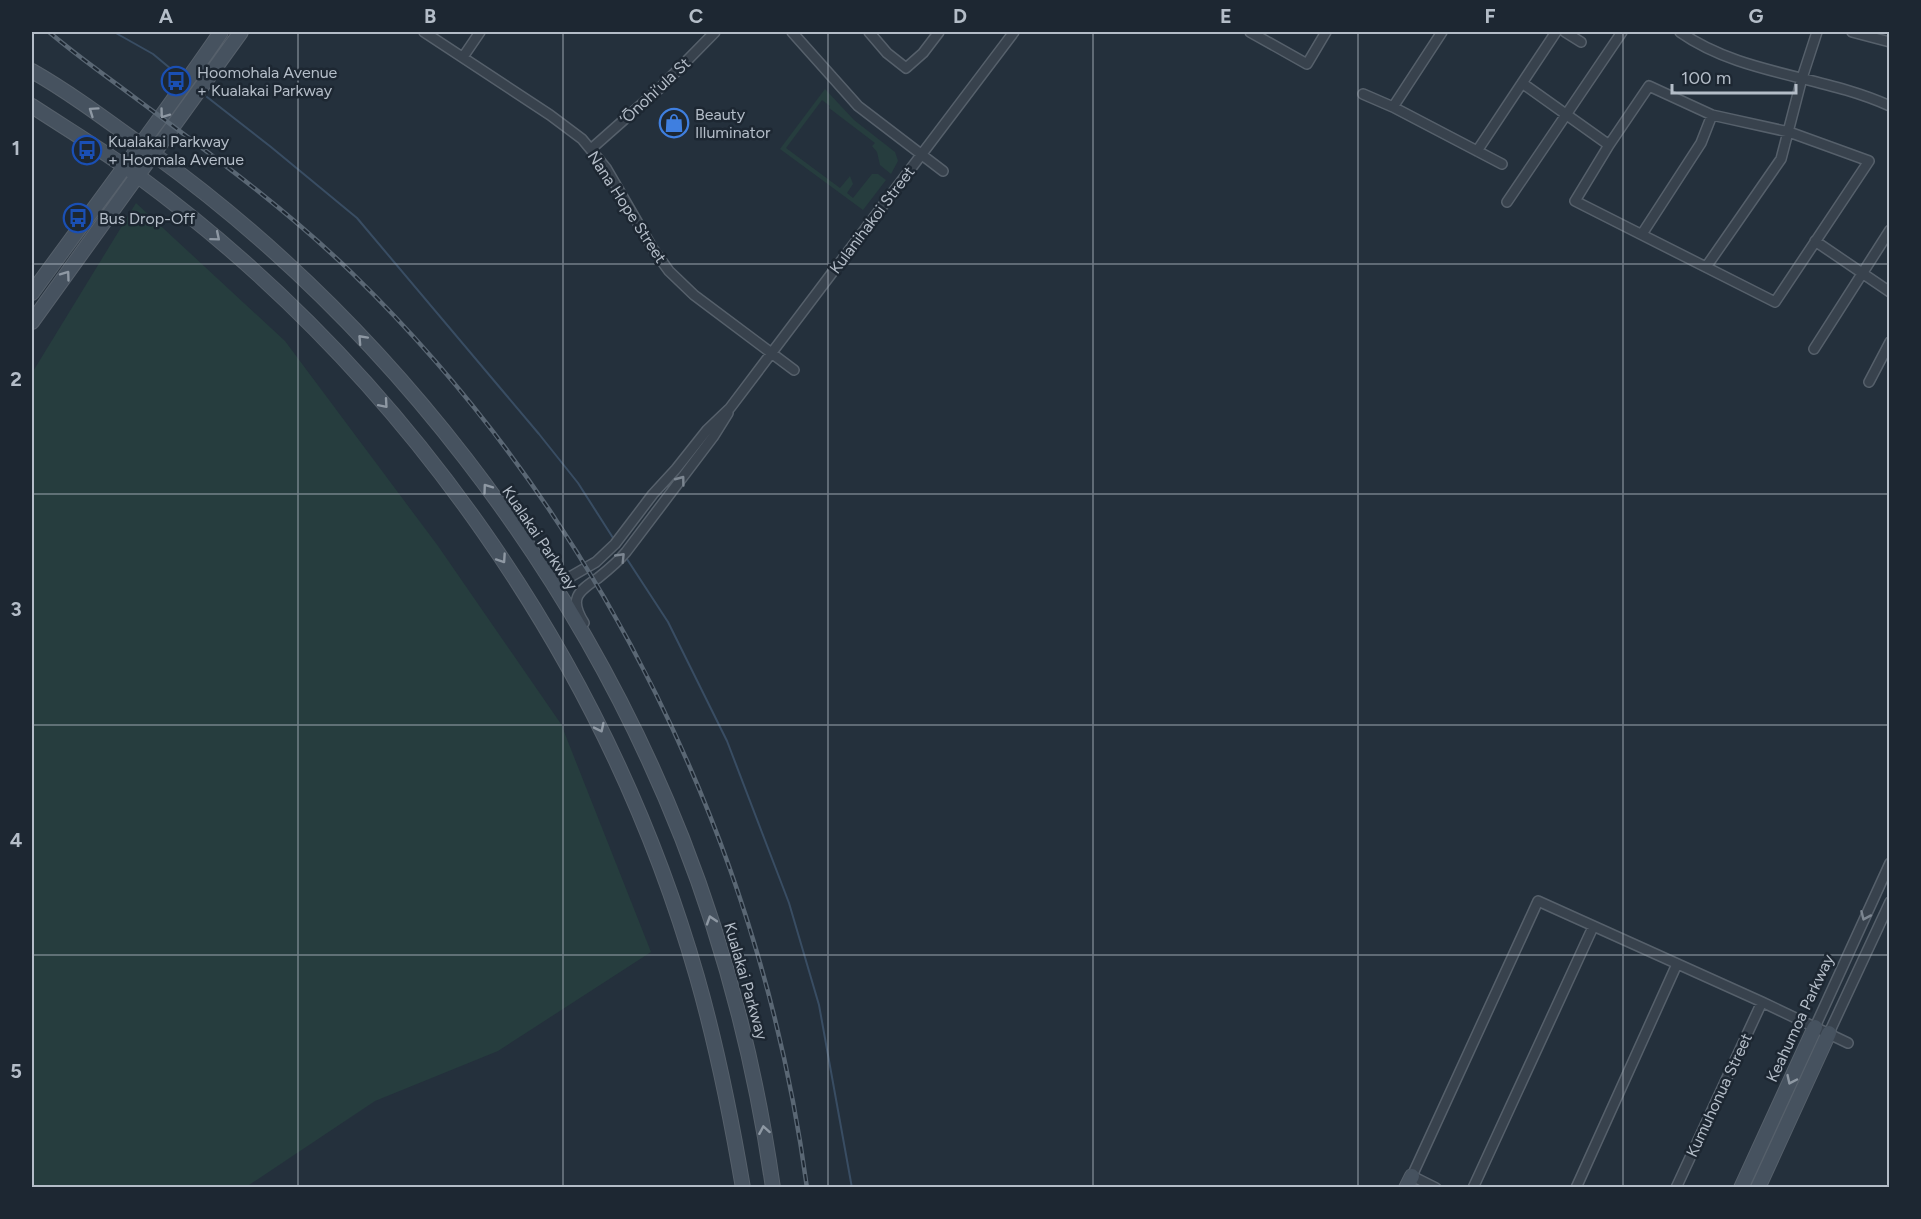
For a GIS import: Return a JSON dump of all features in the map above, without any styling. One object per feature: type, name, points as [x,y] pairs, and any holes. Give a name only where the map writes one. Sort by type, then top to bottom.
[{"type":"main road","points":[[32,293],[221,32]]},
{"type":"main road","points":[[32,322],[241,32]]},
{"type":"main road","name":"Kualakai Parkway","points":[[32,71],[74,97],[153,154],[244,225],[297,273],[338,313],[438,423],[537,559],[603,671],[641,747],[681,836],[727,969],[755,1082],[773,1188]]},
{"type":"main road","points":[[32,106],[137,175],[238,256],[320,335],[373,392],[429,458],[472,515],[540,619],[579,687],[643,823],[694,967],[726,1093],[743,1188]]},
{"type":"main road","name":"Keahumoa Parkway","points":[[1741,1188],[1815,1027]]},
{"type":"main road","name":"Keahumoa Parkway","points":[[1758,1188],[1829,1033]]},
{"type":"street","name":"Nana Hope Street","points":[[424,32],[563,124],[591,149],[614,181],[669,271],[694,295],[794,370]]},
{"type":"street","points":[[463,57],[480,32]]},
{"type":"street","name":"‘Ōnohi‘ula St","points":[[591,149],[660,88],[716,32]]},
{"type":"street","points":[[792,32],[858,106],[943,171]]},
{"type":"street","points":[[869,32],[887,53],[906,69],[923,53],[939,32]]},
{"type":"street","name":"Kulanihakoi Street","points":[[641,747],[618,686],[577,611],[576,600],[579,592],[621,558],[713,437],[730,408],[1014,32]]},
{"type":"street","points":[[1250,32],[1307,64],[1326,32]]},
{"type":"street","points":[[1393,107],[1442,32]]},
{"type":"street","points":[[1477,151],[1556,32]]},
{"type":"street","points":[[1565,32],[1581,42]]},
{"type":"street","points":[[1507,202],[1622,32]]},
{"type":"street","points":[[1680,32],[1738,61],[1864,94],[1890,106]]},
{"type":"street","points":[[1706,267],[1781,159],[1802,78],[1817,32]]},
{"type":"street","points":[[1852,32],[1890,42]]},
{"type":"street","points":[[1522,83],[1609,145]]},
{"type":"street","points":[[1649,86],[1712,115],[1789,132],[1869,161],[1775,302],[1575,201],[1649,86]]},
{"type":"street","points":[[1363,94],[1393,107],[1502,164]]},
{"type":"street","points":[[1642,234],[1701,143],[1712,115]]},
{"type":"street","points":[[1814,350],[1860,274],[1890,230]]},
{"type":"street","points":[[1815,241],[1860,274],[1890,292]]},
{"type":"street","points":[[1869,382],[1886,357],[1890,342]]},
{"type":"street","name":"Kulanihakoi Street","points":[[537,559],[547,571],[559,576],[570,577],[584,571],[610,549],[707,430],[730,408]]},
{"type":"street","name":"Keahumoa Parkway","points":[[1815,1027],[1890,863]]},
{"type":"street","points":[[1436,1188],[1409,1182],[1538,901],[1848,1043]]},
{"type":"street","name":"Keahumoa Parkway","points":[[1829,1033],[1890,902]]},
{"type":"street","points":[[1473,1188],[1593,927]]},
{"type":"street","points":[[1576,1188],[1677,964]]},
{"type":"street","name":"Kumuhonua Street","points":[[1676,1188],[1761,1002]]},
{"type":"green space","points":[[825,89],[854,120],[895,152],[898,161],[891,174],[880,165],[877,152],[872,146],[875,143],[829,108],[830,106],[822,100],[786,148],[840,188],[850,176],[853,184],[847,193],[853,198],[872,174],[878,174],[886,180],[863,210],[780,149]]},
{"type":"green space","points":[[136,203],[285,341],[438,546],[561,724],[651,952],[498,1051],[375,1101],[246,1187],[32,1187],[32,373]]},
{"type":"waterway","points":[[114,32],[153,54],[177,74]]},
{"type":"waterway","points":[[207,97],[357,218],[539,434],[578,483],[615,541]]},
{"type":"waterway","points":[[625,556],[668,622],[727,741],[789,903],[819,1005],[852,1188]]},
{"type":"railway","points":[[49,32],[246,182],[352,273],[441,368],[521,470],[593,578],[655,693],[708,812],[751,934],[784,1060],[807,1188]]},
{"type":"place","name":"Hoomohala Avenue + Kualakai Parkway","points":[[176,81]]},
{"type":"place","name":"Beauty Illuminator","points":[[674,123]]},
{"type":"place","name":"Kualakai Parkway + Hoomala Avenue","points":[[87,150]]},
{"type":"place","name":"Bus Drop-Off","points":[[78,218]]}]
